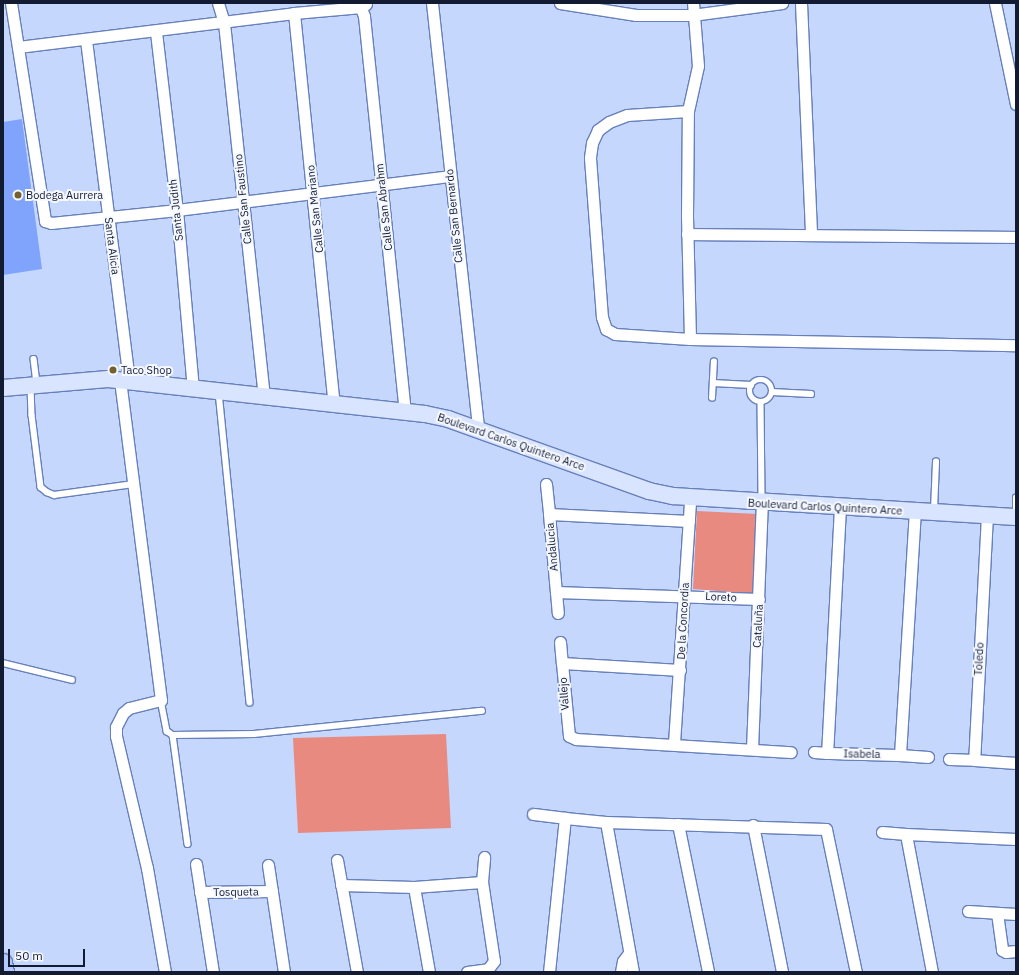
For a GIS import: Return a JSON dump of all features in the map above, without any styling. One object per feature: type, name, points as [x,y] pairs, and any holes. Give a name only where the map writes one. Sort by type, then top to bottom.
[{"type":"main road","points":[[3,962],[5,972]]},
{"type":"street","points":[[11,3],[45,222],[51,223],[177,210],[449,176]]},
{"type":"street","name":"Calle San Faustino","points":[[218,3],[224,23],[264,396]]},
{"type":"street","name":"Calle San Bernardo","points":[[432,3],[449,176],[478,429]]},
{"type":"street","points":[[560,3],[636,15],[692,15],[782,3]]},
{"type":"street","points":[[690,339],[687,234],[688,111],[698,66],[692,15],[693,3]]},
{"type":"street","points":[[800,3],[811,234]]},
{"type":"street","points":[[995,3],[1016,104]]},
{"type":"street","points":[[18,47],[156,32],[363,4]]},
{"type":"street","name":"Calle San Abrahm","points":[[363,4],[405,413]]},
{"type":"street","name":"Calle San Mariano","points":[[294,13],[314,193],[334,405]]},
{"type":"street","name":"Santa Judith","points":[[156,32],[177,210],[193,388]]},
{"type":"street","name":"Santa Alicia","points":[[86,40],[109,217],[133,484],[162,700]]},
{"type":"street","points":[[688,111],[627,115],[609,122],[598,130],[592,143],[590,158],[602,317],[606,329],[615,334],[690,339],[1016,345]]},
{"type":"street","points":[[687,234],[1016,237]]},
{"type":"street","name":"Boulevard Carlos Quintero Arce","points":[[3,388],[88,379],[124,380],[405,413],[448,419],[649,491],[690,498],[1016,517]]},
{"type":"street","points":[[546,484],[549,514]]},
{"type":"street","name":"De la Concordia","points":[[674,743],[680,670],[690,498]]},
{"type":"street","name":"Cataluña","points":[[752,749],[762,503]]},
{"type":"street","name":"Isabela","points":[[840,507],[827,753],[900,754],[928,757]]},
{"type":"street","points":[[900,754],[915,512]]},
{"type":"street","name":"Andalucia","points":[[558,613],[549,514],[689,520]]},
{"type":"street","name":"Toledo","points":[[974,760],[987,515]]},
{"type":"street","points":[[556,592],[684,595]]},
{"type":"street","name":"Loreto","points":[[684,595],[759,599]]},
{"type":"street","points":[[560,642],[562,663]]},
{"type":"street","name":"Vallejo","points":[[674,743],[576,739],[569,736],[562,663],[680,670]]},
{"type":"street","points":[[162,700],[129,708],[123,713],[116,728],[147,868],[165,972]]},
{"type":"street","points":[[674,743],[791,752]]},
{"type":"street","points":[[814,752],[827,753]]},
{"type":"street","points":[[949,759],[1016,763]]},
{"type":"street","points":[[533,814],[606,822],[753,825],[827,829],[856,972]]},
{"type":"street","points":[[549,972],[565,818]]},
{"type":"street","points":[[606,822],[633,972]]},
{"type":"street","points":[[678,824],[708,972]]},
{"type":"street","points":[[753,825],[782,972]]},
{"type":"street","points":[[882,832],[1016,838]]},
{"type":"street","points":[[906,834],[932,972]]},
{"type":"street","points":[[467,972],[488,969],[494,961],[482,882],[484,857]]},
{"type":"street","points":[[337,860],[357,972]]},
{"type":"street","points":[[196,864],[213,972]]},
{"type":"street","points":[[268,865],[284,972]]},
{"type":"street","points":[[341,885],[414,887],[482,882]]},
{"type":"street","points":[[414,887],[429,972]]},
{"type":"street","name":"Tosqueta","points":[[200,892],[272,891]]},
{"type":"street","points":[[968,911],[1016,914]]},
{"type":"street","points":[[997,913],[1002,950],[1006,952],[1016,951]]},
{"type":"street","points":[[621,972],[623,961],[629,953]]},
{"type":"lane","points":[[34,358],[32,415],[42,487],[54,494],[133,484]]},
{"type":"lane","points":[[712,398],[714,362]]},
{"type":"lane","points":[[713,383],[751,385],[757,380],[765,380],[771,385],[772,392],[769,399],[762,402],[752,397],[751,385]]},
{"type":"lane","points":[[219,390],[250,702]]},
{"type":"lane","points":[[772,392],[811,394]]},
{"type":"lane","points":[[762,402],[762,503]]},
{"type":"lane","points":[[934,513],[936,462]]},
{"type":"lane","points":[[1016,498],[1016,517]]},
{"type":"lane","points":[[3,663],[72,680]]},
{"type":"lane","points":[[162,700],[167,731],[173,735],[254,734],[482,711]]},
{"type":"lane","points":[[173,735],[188,844]]},
{"type":"shaded area","points":[[697,511],[758,514],[755,594],[693,589]]},
{"type":"shaded area","points":[[446,734],[451,828],[298,833],[293,738]]},
{"type":"building","name":"Bodega Aurrera","points":[[22,119],[42,269],[3,275],[3,122]]},
{"type":"place","name":"Bodega Aurrera","points":[[18,195]]},
{"type":"place","name":"Taco Shop","points":[[113,370]]}]
